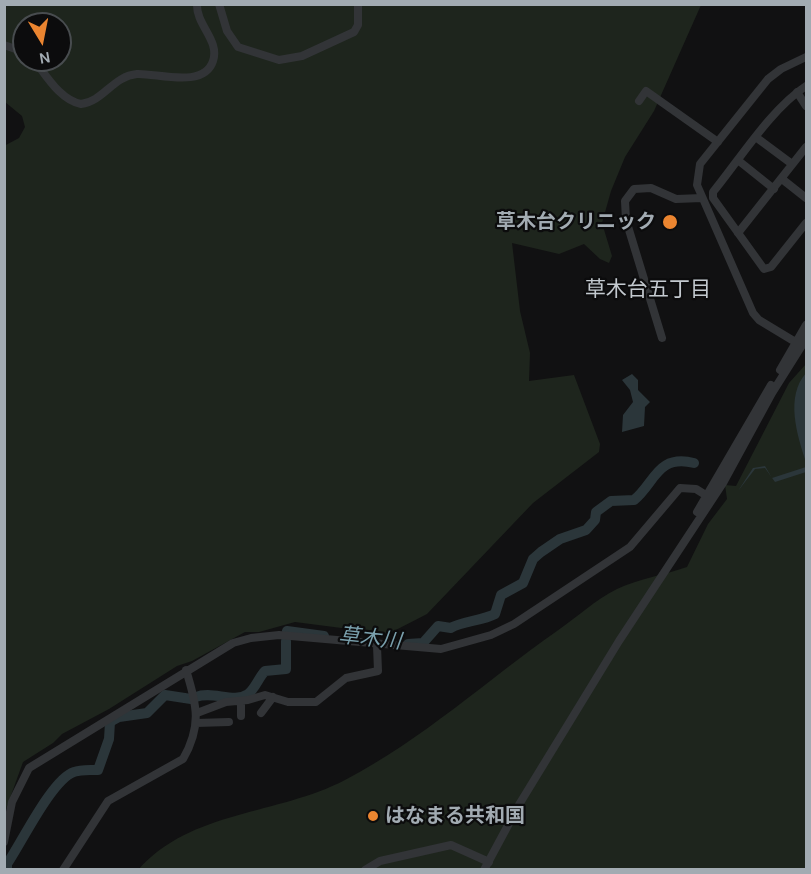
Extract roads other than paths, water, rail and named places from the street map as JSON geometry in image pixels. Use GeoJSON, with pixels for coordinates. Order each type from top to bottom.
{"type":"FeatureCollection","features":[{"type":"Feature","properties":{"kind":"street"},"geometry":{"type":"LineString","coordinates":[[43,72],[54,86],[71,100],[81,104],[96,99],[117,81],[132,75],[185,78],[198,75],[210,67],[214,55],[212,41],[198,16],[197,4]]}},
{"type":"Feature","properties":{"kind":"street"},"geometry":{"type":"LineString","coordinates":[[219,4],[227,31],[238,46],[282,61],[303,56],[354,32],[358,24],[358,4]]}},
{"type":"Feature","properties":{"kind":"street"},"geometry":{"type":"LineString","coordinates":[[802,343],[759,320],[753,313],[702,198],[697,185],[697,170],[768,80],[781,69],[807,57]]}},
{"type":"Feature","properties":{"kind":"street"},"geometry":{"type":"LineString","coordinates":[[807,86],[797,92],[774,115],[713,192],[713,198],[764,269],[771,267],[807,223]]}},
{"type":"Feature","properties":{"kind":"street"},"geometry":{"type":"LineString","coordinates":[[639,101],[646,91],[718,142]]}},
{"type":"Feature","properties":{"kind":"street"},"geometry":{"type":"LineString","coordinates":[[797,92],[807,106]]}},
{"type":"Feature","properties":{"kind":"street"},"geometry":{"type":"LineString","coordinates":[[757,138],[792,164]]}},
{"type":"Feature","properties":{"kind":"street"},"geometry":{"type":"LineString","coordinates":[[738,233],[807,147]]}},
{"type":"Feature","properties":{"kind":"street"},"geometry":{"type":"LineString","coordinates":[[739,161],[774,189]]}},
{"type":"Feature","properties":{"kind":"street"},"geometry":{"type":"LineString","coordinates":[[782,179],[807,198]]}},
{"type":"Feature","properties":{"kind":"street"},"geometry":{"type":"LineString","coordinates":[[662,338],[626,220],[625,201],[634,189],[644,186],[676,199],[702,198]]}},
{"type":"Feature","properties":{"kind":"street"},"geometry":{"type":"LineString","coordinates":[[364,870],[380,861],[451,845],[487,866],[520,803],[802,343],[807,325]]}},
{"type":"Feature","properties":{"kind":"street"},"geometry":{"type":"LineString","coordinates":[[4,842],[12,802],[29,768],[233,643],[262,636],[308,637],[377,646],[441,649],[491,635],[523,618],[630,547],[680,488],[689,487],[709,497]]}},
{"type":"Feature","properties":{"kind":"street"},"geometry":{"type":"LineString","coordinates":[[197,712],[226,702],[271,694],[288,702],[316,702],[341,680],[378,671],[377,646]]}},
{"type":"Feature","properties":{"kind":"street"},"geometry":{"type":"LineString","coordinates":[[63,870],[108,801],[183,759],[196,723],[197,712],[186,670]]}},
{"type":"Feature","properties":{"kind":"street"},"geometry":{"type":"LineString","coordinates":[[261,713],[271,694]]}},
{"type":"Feature","properties":{"kind":"street"},"geometry":{"type":"LineString","coordinates":[[241,701],[241,716]]}},
{"type":"Feature","properties":{"kind":"street"},"geometry":{"type":"LineString","coordinates":[[196,723],[229,722]]}},
{"type":"Feature","properties":{"kind":"waterway","name":"草木川"},"geometry":{"type":"LineString","coordinates":[[408,644],[423,643],[438,626],[451,628],[495,614],[501,595],[523,583],[533,559],[541,552],[560,539],[586,530],[595,520],[596,512],[611,501],[634,500],[664,466],[682,461],[694,463]]}},
{"type":"Feature","properties":{"kind":"waterway","name":"草木川"},"geometry":{"type":"LineString","coordinates":[[287,631],[324,636]]}},
{"type":"Feature","properties":{"kind":"waterway","name":"草木川"},"geometry":{"type":"LineString","coordinates":[[196,697],[209,695],[236,698],[248,694],[265,671],[286,669],[286,641]]}},
{"type":"Feature","properties":{"kind":"waterway","name":"草木川"},"geometry":{"type":"LineString","coordinates":[[7,870],[7,864],[38,813],[65,777],[83,770],[98,770],[109,739],[110,722],[119,717],[147,713],[165,695],[191,699]]}},
{"type":"Feature","properties":{"kind":"place","name":"草木台クリニック"},"geometry":{"type":"Point","coordinates":[670,222]}},
{"type":"Feature","properties":{"kind":"place","name":"はなまる共和国"},"geometry":{"type":"Point","coordinates":[373,816]}},
{"type":"Feature","properties":{"kind":"district","name":"草木台五丁目"},"geometry":{"type":"Point","coordinates":[648,290]}}]}
